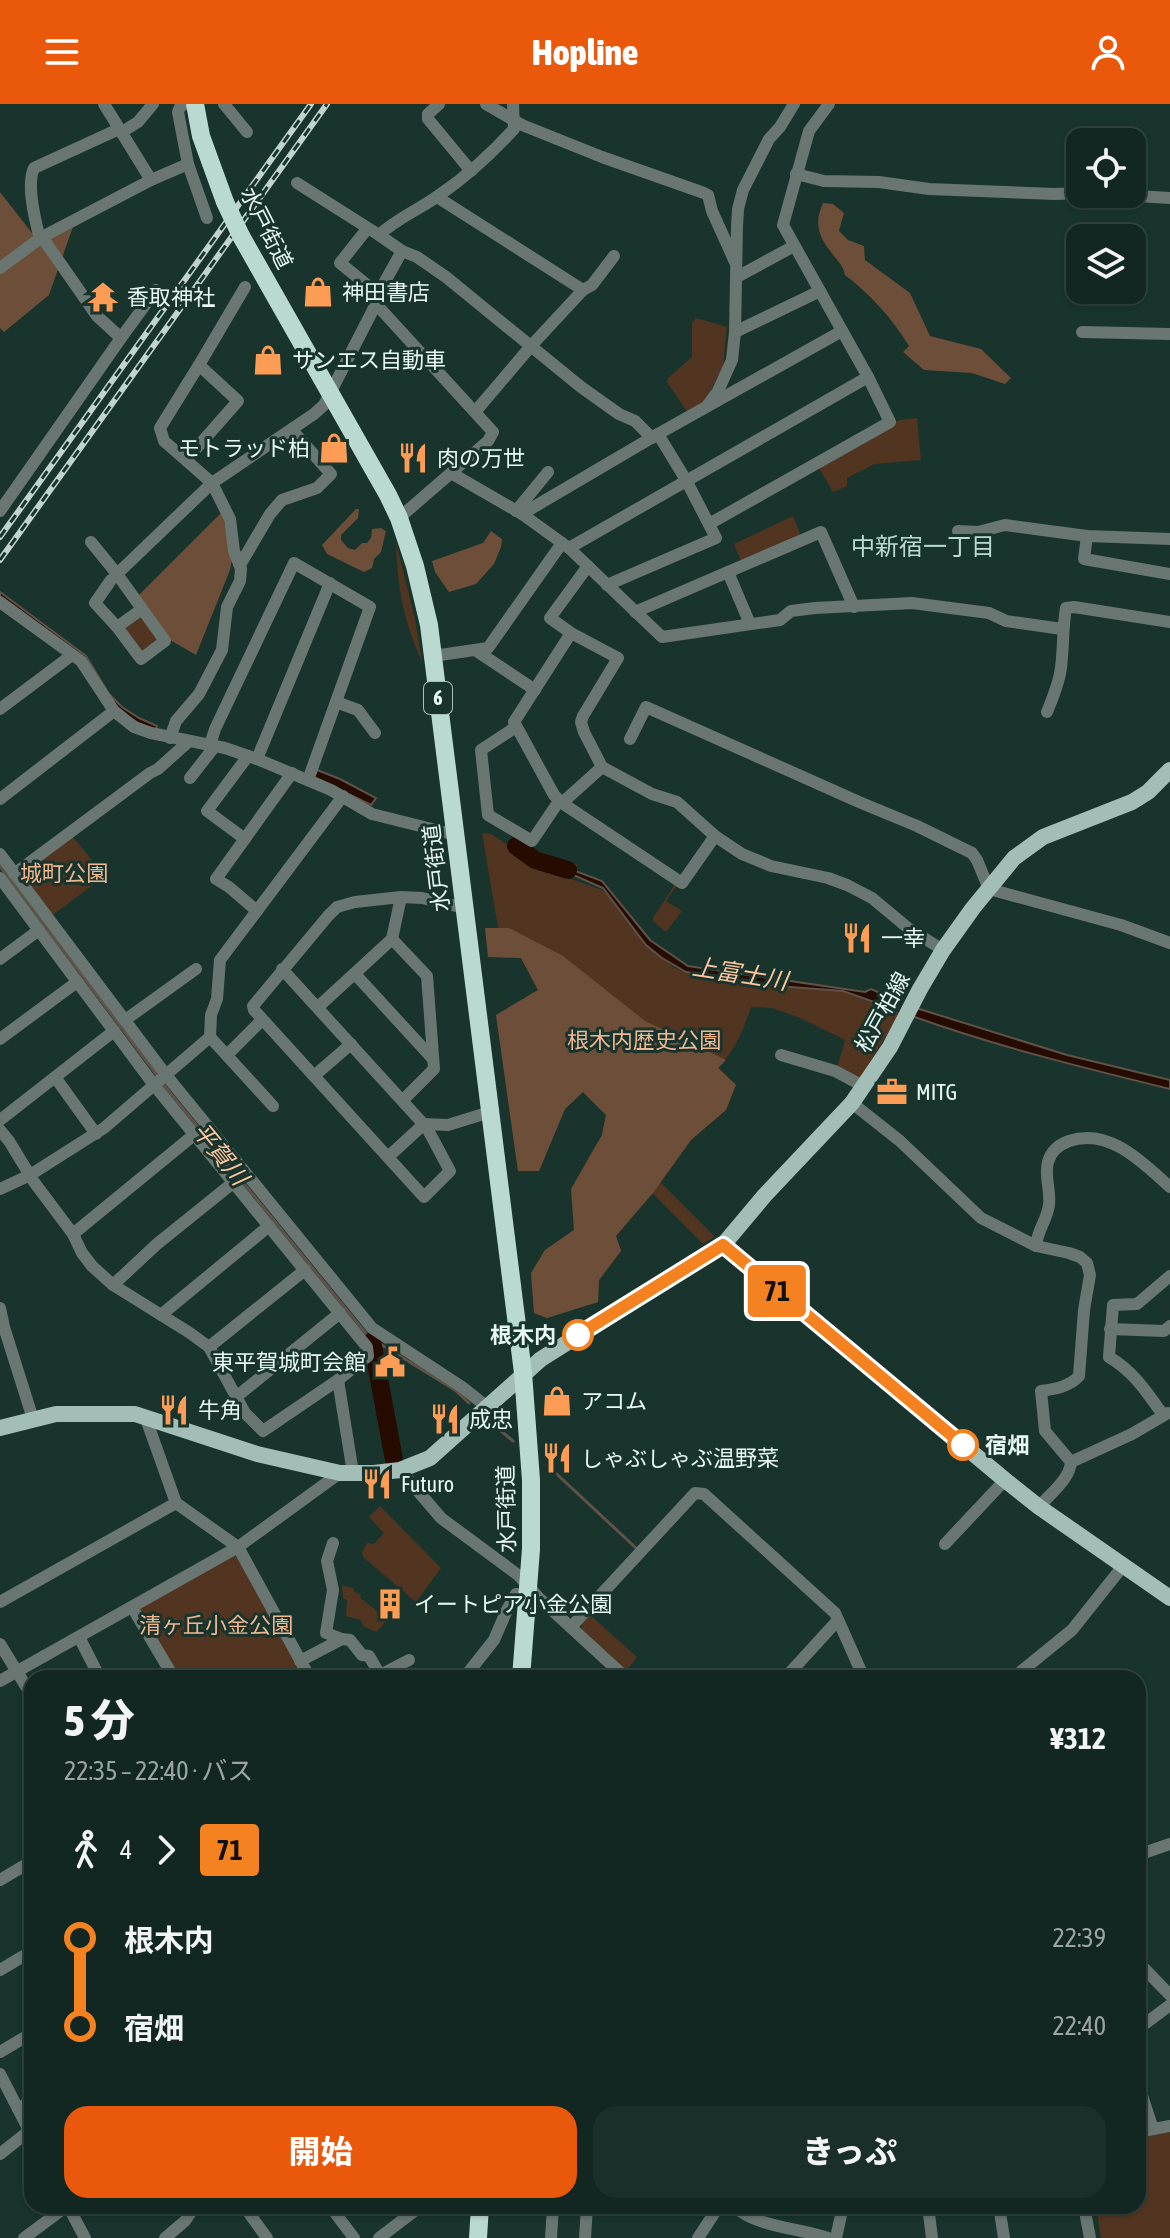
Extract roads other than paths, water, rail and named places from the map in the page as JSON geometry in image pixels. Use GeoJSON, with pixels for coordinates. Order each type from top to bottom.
{"type":"FeatureCollection","features":[{"type":"Feature","properties":{"kind":"highway","name":"水戸街道"},"geometry":{"type":"LineString","coordinates":[[195,104],[205,149],[225,202],[241,236],[372,463],[399,518],[423,597],[523,1373],[531,1480],[531,1549],[522,1670]]}},
{"type":"Feature","properties":{"kind":"highway"},"geometry":{"type":"LineString","coordinates":[[478,2238],[480,2214]]}},
{"type":"Feature","properties":{"kind":"main road","name":"松戸柏線"},"geometry":{"type":"LineString","coordinates":[[400,1470],[430,1458],[550,1352],[723,1245],[765,1195],[852,1103],[890,1047],[943,950],[1014,858],[1028,846],[1060,829],[1132,802],[1148,792],[1170,770]]}},
{"type":"Feature","properties":{"kind":"main road"},"geometry":{"type":"LineString","coordinates":[[723,1245],[1039,1507],[1170,1598]]}},
{"type":"Feature","properties":{"kind":"main road"},"geometry":{"type":"LineString","coordinates":[[0,1428],[33,1419],[77,1413],[145,1416],[257,1454],[346,1473],[400,1470]]}},
{"type":"Feature","properties":{"kind":"street"},"geometry":{"type":"LineString","coordinates":[[104,104],[151,180]]}},
{"type":"Feature","properties":{"kind":"street"},"geometry":{"type":"LineString","coordinates":[[121,338],[97,316],[41,238],[32,201],[31,174],[34,168],[138,122],[153,104]]}},
{"type":"Feature","properties":{"kind":"street"},"geometry":{"type":"LineString","coordinates":[[184,104],[178,112],[188,164],[207,218]]}},
{"type":"Feature","properties":{"kind":"street"},"geometry":{"type":"LineString","coordinates":[[224,104],[247,132]]}},
{"type":"Feature","properties":{"kind":"street"},"geometry":{"type":"LineString","coordinates":[[439,104],[428,114],[428,119],[471,171]]}},
{"type":"Feature","properties":{"kind":"street"},"geometry":{"type":"LineString","coordinates":[[486,104],[522,125],[708,195],[737,271]]}},
{"type":"Feature","properties":{"kind":"street"},"geometry":{"type":"LineString","coordinates":[[379,235],[471,171],[514,129],[513,104]]}},
{"type":"Feature","properties":{"kind":"street"},"geometry":{"type":"LineString","coordinates":[[706,409],[732,360],[738,209],[743,190],[769,139],[794,104]]}},
{"type":"Feature","properties":{"kind":"street"},"geometry":{"type":"LineString","coordinates":[[709,524],[890,422],[783,225],[809,131],[829,104]]}},
{"type":"Feature","properties":{"kind":"street"},"geometry":{"type":"LineString","coordinates":[[0,268],[41,238],[188,164]]}},
{"type":"Feature","properties":{"kind":"street"},"geometry":{"type":"LineString","coordinates":[[796,174],[824,181],[1066,194]]}},
{"type":"Feature","properties":{"kind":"street"},"geometry":{"type":"LineString","coordinates":[[297,183],[446,277],[581,387],[655,436],[686,480],[716,538],[607,585]]}},
{"type":"Feature","properties":{"kind":"street"},"geometry":{"type":"LineString","coordinates":[[437,197],[583,290]]}},
{"type":"Feature","properties":{"kind":"street"},"geometry":{"type":"LineString","coordinates":[[1146,197],[1170,198]]}},
{"type":"Feature","properties":{"kind":"street"},"geometry":{"type":"LineString","coordinates":[[367,229],[340,263],[377,299],[493,432],[488,441],[399,518]]}},
{"type":"Feature","properties":{"kind":"street"},"geometry":{"type":"LineString","coordinates":[[737,271],[794,246]]}},
{"type":"Feature","properties":{"kind":"street"},"geometry":{"type":"LineString","coordinates":[[91,542],[114,577],[165,641],[141,659],[95,603],[114,577],[212,483],[322,408],[402,251]]}},
{"type":"Feature","properties":{"kind":"street"},"geometry":{"type":"LineString","coordinates":[[475,412],[531,346],[583,290],[592,285],[614,256]]}},
{"type":"Feature","properties":{"kind":"street"},"geometry":{"type":"LineString","coordinates":[[171,732],[176,721],[199,694],[222,650],[227,607],[240,581],[240,565],[234,551],[230,519],[212,483],[164,441],[160,428],[245,287]]}},
{"type":"Feature","properties":{"kind":"street"},"geometry":{"type":"LineString","coordinates":[[0,511],[156,290]]}},
{"type":"Feature","properties":{"kind":"street"},"geometry":{"type":"LineString","coordinates":[[735,332],[820,291]]}},
{"type":"Feature","properties":{"kind":"street"},"geometry":{"type":"LineString","coordinates":[[519,513],[842,331]]}},
{"type":"Feature","properties":{"kind":"street"},"geometry":{"type":"LineString","coordinates":[[1082,332],[1170,334]]}},
{"type":"Feature","properties":{"kind":"street"},"geometry":{"type":"LineString","coordinates":[[186,460],[238,401],[199,365]]}},
{"type":"Feature","properties":{"kind":"street"},"geometry":{"type":"LineString","coordinates":[[433,656],[488,648],[566,545],[868,377]]}},
{"type":"Feature","properties":{"kind":"street"},"geometry":{"type":"LineString","coordinates":[[240,565],[270,514],[282,500],[317,488],[331,474],[292,430]]}},
{"type":"Feature","properties":{"kind":"street"},"geometry":{"type":"LineString","coordinates":[[519,513],[548,472]]}},
{"type":"Feature","properties":{"kind":"street"},"geometry":{"type":"LineString","coordinates":[[451,473],[566,545],[662,637],[780,620],[791,611],[803,609],[912,603],[989,613],[1006,621],[1062,629]]}},
{"type":"Feature","properties":{"kind":"street"},"geometry":{"type":"LineString","coordinates":[[958,531],[978,532],[1005,525],[1087,536],[1170,539]]}},
{"type":"Feature","properties":{"kind":"street"},"geometry":{"type":"LineString","coordinates":[[635,612],[821,532],[854,607]]}},
{"type":"Feature","properties":{"kind":"street"},"geometry":{"type":"LineString","coordinates":[[1087,536],[1084,559],[1170,574]]}},
{"type":"Feature","properties":{"kind":"street"},"geometry":{"type":"LineString","coordinates":[[190,778],[213,746],[215,729],[294,563],[370,607],[308,780]]}},
{"type":"Feature","properties":{"kind":"street"},"geometry":{"type":"LineString","coordinates":[[588,566],[550,618],[618,658],[581,722],[602,767],[652,794],[677,802],[715,836],[742,854],[771,866],[828,878],[872,898],[908,928],[943,950]]}},
{"type":"Feature","properties":{"kind":"street"},"geometry":{"type":"LineString","coordinates":[[728,572],[750,624]]}},
{"type":"Feature","properties":{"kind":"street"},"geometry":{"type":"LineString","coordinates":[[245,839],[207,811],[264,744],[330,583]]}},
{"type":"Feature","properties":{"kind":"street"},"geometry":{"type":"LineString","coordinates":[[9,608],[34,621],[81,661],[114,711],[134,727],[171,732],[188,742],[253,758],[343,796],[372,814],[456,835]]}},
{"type":"Feature","properties":{"kind":"street"},"geometry":{"type":"LineString","coordinates":[[1047,712],[1061,670],[1066,608],[1170,622]]}},
{"type":"Feature","properties":{"kind":"street"},"geometry":{"type":"LineString","coordinates":[[117,627],[142,609]]}},
{"type":"Feature","properties":{"kind":"street"},"geometry":{"type":"LineString","coordinates":[[571,633],[514,722],[560,802],[682,883],[715,836]]}},
{"type":"Feature","properties":{"kind":"street"},"geometry":{"type":"LineString","coordinates":[[475,650],[535,690]]}},
{"type":"Feature","properties":{"kind":"street"},"geometry":{"type":"LineString","coordinates":[[0,709],[72,655]]}},
{"type":"Feature","properties":{"kind":"street"},"geometry":{"type":"LineString","coordinates":[[336,702],[358,710],[375,733]]}},
{"type":"Feature","properties":{"kind":"street"},"geometry":{"type":"LineString","coordinates":[[630,739],[646,707],[972,853],[989,889],[1121,925],[1170,943]]}},
{"type":"Feature","properties":{"kind":"street"},"geometry":{"type":"LineString","coordinates":[[0,799],[114,711]]}},
{"type":"Feature","properties":{"kind":"street"},"geometry":{"type":"LineString","coordinates":[[516,727],[481,750],[488,815],[532,841],[560,802],[602,767]]}},
{"type":"Feature","properties":{"kind":"street"},"geometry":{"type":"LineString","coordinates":[[4,880],[158,769],[188,742]]}},
{"type":"Feature","properties":{"kind":"street"},"geometry":{"type":"LineString","coordinates":[[257,911],[216,879],[292,773]]}},
{"type":"Feature","properties":{"kind":"street"},"geometry":{"type":"LineString","coordinates":[[273,1106],[210,1037],[220,960],[343,796]]}},
{"type":"Feature","properties":{"kind":"street"},"geometry":{"type":"LineString","coordinates":[[0,854],[4,880],[77,982],[154,1085],[367,1347],[368,1356],[263,1431],[257,1454]]}},
{"type":"Feature","properties":{"kind":"street"},"geometry":{"type":"LineString","coordinates":[[4,880],[125,1020],[166,1075],[372,1328],[486,1406]]}},
{"type":"Feature","properties":{"kind":"street"},"geometry":{"type":"LineString","coordinates":[[282,969],[424,1124],[450,1171],[424,1197],[262,1020],[253,1006],[282,969],[337,907],[384,897],[401,897],[422,898],[465,908]]}},
{"type":"Feature","properties":{"kind":"street"},"geometry":{"type":"LineString","coordinates":[[318,1007],[392,939],[401,897]]}},
{"type":"Feature","properties":{"kind":"street"},"geometry":{"type":"LineString","coordinates":[[0,959],[39,930]]}},
{"type":"Feature","properties":{"kind":"street"},"geometry":{"type":"LineString","coordinates":[[392,939],[427,976],[434,1069],[403,1100]]}},
{"type":"Feature","properties":{"kind":"street"},"geometry":{"type":"LineString","coordinates":[[125,1020],[196,969]]}},
{"type":"Feature","properties":{"kind":"street"},"geometry":{"type":"LineString","coordinates":[[355,974],[433,1059]]}},
{"type":"Feature","properties":{"kind":"street"},"geometry":{"type":"LineString","coordinates":[[0,1039],[77,982]]}},
{"type":"Feature","properties":{"kind":"street"},"geometry":{"type":"LineString","coordinates":[[227,1055],[262,1020]]}},
{"type":"Feature","properties":{"kind":"street"},"geometry":{"type":"LineString","coordinates":[[0,1120],[114,1031]]}},
{"type":"Feature","properties":{"kind":"street"},"geometry":{"type":"LineString","coordinates":[[0,1189],[30,1175],[96,1134],[210,1037]]}},
{"type":"Feature","properties":{"kind":"street"},"geometry":{"type":"LineString","coordinates":[[314,1076],[351,1044]]}},
{"type":"Feature","properties":{"kind":"street"},"geometry":{"type":"LineString","coordinates":[[781,1055],[835,1071],[863,1086]]}},
{"type":"Feature","properties":{"kind":"street"},"geometry":{"type":"LineString","coordinates":[[55,1077],[96,1134]]}},
{"type":"Feature","properties":{"kind":"street"},"geometry":{"type":"LineString","coordinates":[[852,1103],[900,1141],[981,1218],[1036,1246],[1080,1257],[1087,1263],[1090,1275],[1079,1376],[1072,1383],[1041,1391],[1045,1431],[1071,1462],[1071,1468],[1039,1507]]}},
{"type":"Feature","properties":{"kind":"street"},"geometry":{"type":"LineString","coordinates":[[388,1157],[424,1124],[448,1125],[490,1112]]}},
{"type":"Feature","properties":{"kind":"street"},"geometry":{"type":"LineString","coordinates":[[0,1130],[92,1266],[113,1285],[209,1347],[245,1413],[263,1431]]}},
{"type":"Feature","properties":{"kind":"street"},"geometry":{"type":"LineString","coordinates":[[73,1234],[195,1134]]}},
{"type":"Feature","properties":{"kind":"street"},"geometry":{"type":"LineString","coordinates":[[1036,1246],[1036,1237],[1050,1202],[1048,1162],[1053,1151],[1066,1142],[1092,1138],[1125,1150],[1170,1187]]}},
{"type":"Feature","properties":{"kind":"street"},"geometry":{"type":"LineString","coordinates":[[113,1285],[157,1244],[234,1182]]}},
{"type":"Feature","properties":{"kind":"street"},"geometry":{"type":"LineString","coordinates":[[161,1315],[269,1226]]}},
{"type":"Feature","properties":{"kind":"street"},"geometry":{"type":"LineString","coordinates":[[209,1347],[305,1270]]}},
{"type":"Feature","properties":{"kind":"street"},"geometry":{"type":"LineString","coordinates":[[1071,1462],[1132,1434],[1166,1414],[1133,1374],[1109,1357],[1113,1305],[1137,1304],[1170,1276]]}},
{"type":"Feature","properties":{"kind":"street"},"geometry":{"type":"LineString","coordinates":[[0,1308],[2,1328],[33,1419]]}},
{"type":"Feature","properties":{"kind":"street"},"geometry":{"type":"LineString","coordinates":[[236,1397],[340,1313]]}},
{"type":"Feature","properties":{"kind":"street"},"geometry":{"type":"LineString","coordinates":[[1110,1329],[1164,1331],[1170,1326]]}},
{"type":"Feature","properties":{"kind":"street"},"geometry":{"type":"LineString","coordinates":[[0,1681],[238,1547],[346,1473],[338,1380]]}},
{"type":"Feature","properties":{"kind":"street"},"geometry":{"type":"LineString","coordinates":[[145,1416],[176,1503],[238,1547],[305,1670]]}},
{"type":"Feature","properties":{"kind":"street"},"geometry":{"type":"LineString","coordinates":[[400,1470],[441,1518],[518,1575],[528,1592],[617,1670]]}},
{"type":"Feature","properties":{"kind":"street"},"geometry":{"type":"LineString","coordinates":[[945,1544],[1005,1480]]}},
{"type":"Feature","properties":{"kind":"street"},"geometry":{"type":"LineString","coordinates":[[571,1627],[695,1493],[704,1494],[835,1613],[860,1670]]}},
{"type":"Feature","properties":{"kind":"street"},"geometry":{"type":"LineString","coordinates":[[0,1602],[176,1503]]}},
{"type":"Feature","properties":{"kind":"street"},"geometry":{"type":"LineString","coordinates":[[333,1543],[327,1561],[333,1590],[326,1633],[350,1640],[362,1655],[369,1656],[377,1670]]}},
{"type":"Feature","properties":{"kind":"street"},"geometry":{"type":"LineString","coordinates":[[1023,1670],[1072,1630],[1123,1566]]}},
{"type":"Feature","properties":{"kind":"street"},"geometry":{"type":"LineString","coordinates":[[470,1670],[494,1640],[516,1594],[528,1592]]}},
{"type":"Feature","properties":{"kind":"street"},"geometry":{"type":"LineString","coordinates":[[132,1607],[169,1670]]}},
{"type":"Feature","properties":{"kind":"street"},"geometry":{"type":"LineString","coordinates":[[792,1670],[838,1620]]}},
{"type":"Feature","properties":{"kind":"street"},"geometry":{"type":"LineString","coordinates":[[79,1637],[96,1670]]}},
{"type":"Feature","properties":{"kind":"street"},"geometry":{"type":"LineString","coordinates":[[300,1661],[342,1639]]}},
{"type":"Feature","properties":{"kind":"street"},"geometry":{"type":"LineString","coordinates":[[0,1644],[24,1682]]}},
{"type":"Feature","properties":{"kind":"street"},"geometry":{"type":"LineString","coordinates":[[390,1670],[409,1660]]}},
{"type":"Feature","properties":{"kind":"street"},"geometry":{"type":"LineString","coordinates":[[1146,1852],[1170,1844]]}},
{"type":"Feature","properties":{"kind":"street"},"geometry":{"type":"LineString","coordinates":[[0,1880],[24,1866]]}},
{"type":"Feature","properties":{"kind":"street"},"geometry":{"type":"LineString","coordinates":[[0,1970],[24,1956]]}},
{"type":"Feature","properties":{"kind":"street"},"geometry":{"type":"LineString","coordinates":[[1146,1970],[1170,1995]]}},
{"type":"Feature","properties":{"kind":"street"},"geometry":{"type":"LineString","coordinates":[[1146,2023],[1170,2005]]}},
{"type":"Feature","properties":{"kind":"street"},"geometry":{"type":"LineString","coordinates":[[0,2052],[24,2038]]}},
{"type":"Feature","properties":{"kind":"street"},"geometry":{"type":"LineString","coordinates":[[0,2074],[24,2121]]}},
{"type":"Feature","properties":{"kind":"street"},"geometry":{"type":"LineString","coordinates":[[18,2109],[24,2105]]}},
{"type":"Feature","properties":{"kind":"street"},"geometry":{"type":"LineString","coordinates":[[1146,2108],[1153,2129]]}},
{"type":"Feature","properties":{"kind":"street"},"geometry":{"type":"LineString","coordinates":[[1146,2130],[1170,2126]]}},
{"type":"Feature","properties":{"kind":"street"},"geometry":{"type":"LineString","coordinates":[[0,2154],[24,2139]]}},
{"type":"Feature","properties":{"kind":"street"},"geometry":{"type":"LineString","coordinates":[[24,2238],[57,2214]]}},
{"type":"Feature","properties":{"kind":"street"},"geometry":{"type":"LineString","coordinates":[[72,2214],[85,2238]]}},
{"type":"Feature","properties":{"kind":"street"},"geometry":{"type":"LineString","coordinates":[[165,2238],[190,2214]]}},
{"type":"Feature","properties":{"kind":"street"},"geometry":{"type":"LineString","coordinates":[[249,2214],[262,2236]]}},
{"type":"Feature","properties":{"kind":"street"},"geometry":{"type":"LineString","coordinates":[[336,2214],[354,2238]]}},
{"type":"Feature","properties":{"kind":"street"},"geometry":{"type":"LineString","coordinates":[[379,2238],[410,2214]]}},
{"type":"Feature","properties":{"kind":"street"},"geometry":{"type":"LineString","coordinates":[[551,2238],[552,2214]]}},
{"type":"Feature","properties":{"kind":"street"},"geometry":{"type":"LineString","coordinates":[[585,2238],[586,2214]]}},
{"type":"Feature","properties":{"kind":"street"},"geometry":{"type":"LineString","coordinates":[[698,2238],[714,2214]]}},
{"type":"Feature","properties":{"kind":"street"},"geometry":{"type":"LineString","coordinates":[[746,2214],[828,2238]]}},
{"type":"Feature","properties":{"kind":"street"},"geometry":{"type":"LineString","coordinates":[[836,2238],[841,2214]]}},
{"type":"Feature","properties":{"kind":"street"},"geometry":{"type":"LineString","coordinates":[[929,2214],[932,2238]]}},
{"type":"Feature","properties":{"kind":"street"},"geometry":{"type":"LineString","coordinates":[[1000,2214],[1004,2238]]}},
{"type":"Feature","properties":{"kind":"street"},"geometry":{"type":"LineString","coordinates":[[1086,2214],[1090,2238]]}},
{"type":"Feature","properties":{"kind":"water"},"geometry":{"type":"Polygon","coordinates":[[[0,592],[86,656],[109,694],[122,707],[157,726],[155,731],[119,711],[93,673],[0,597],[0,592]]]}},
{"type":"Feature","properties":{"kind":"water"},"geometry":{"type":"Polygon","coordinates":[[[317,770],[376,798],[371,805],[314,777],[317,770]]]}},
{"type":"Feature","properties":{"kind":"water"},"geometry":{"type":"Polygon","coordinates":[[[546,860],[602,881],[650,940],[688,966],[865,992],[871,989],[899,1001],[894,1009],[843,991],[777,986],[686,972],[646,945],[603,888],[544,865],[546,860]]]}},
{"type":"Feature","properties":{"kind":"water"},"geometry":{"type":"Polygon","coordinates":[[[916,1008],[1067,1055],[1170,1080],[1170,1089],[975,1037],[912,1016],[916,1008]]]}},
{"type":"Feature","properties":{"kind":"waterway","name":"上富士川"},"geometry":{"type":"LineString","coordinates":[[516,846],[535,860],[568,870]]}},
{"type":"Feature","properties":{"kind":"waterway","name":"平賀川"},"geometry":{"type":"LineString","coordinates":[[0,866],[159,1078]]}},
{"type":"Feature","properties":{"kind":"waterway","name":"平賀川"},"geometry":{"type":"LineString","coordinates":[[163,1084],[372,1341],[455,1390],[469,1403]]}},
{"type":"Feature","properties":{"kind":"waterway","name":"平賀川"},"geometry":{"type":"LineString","coordinates":[[372,1341],[394,1460]]}},
{"type":"Feature","properties":{"kind":"waterway"},"geometry":{"type":"LineString","coordinates":[[487,1419],[513,1441]]}},
{"type":"Feature","properties":{"kind":"waterway"},"geometry":{"type":"LineString","coordinates":[[547,1465],[636,1548]]}},
{"type":"Feature","properties":{"kind":"railway"},"geometry":{"type":"LineString","coordinates":[[0,537],[311,104]]}},
{"type":"Feature","properties":{"kind":"railway"},"geometry":{"type":"LineString","coordinates":[[0,560],[327,104]]}},
{"type":"Feature","properties":{"kind":"place","name":"神田書店"},"geometry":{"type":"Point","coordinates":[318,292]}},
{"type":"Feature","properties":{"kind":"place","name":"香取神社"},"geometry":{"type":"Point","coordinates":[103,297]}},
{"type":"Feature","properties":{"kind":"place","name":"サンエス自動車"},"geometry":{"type":"Point","coordinates":[268,360]}},
{"type":"Feature","properties":{"kind":"place","name":"モトラッド柏"},"geometry":{"type":"Point","coordinates":[334,448]}},
{"type":"Feature","properties":{"kind":"place","name":"肉の万世"},"geometry":{"type":"Point","coordinates":[413,458]}},
{"type":"Feature","properties":{"kind":"place","name":"一幸"},"geometry":{"type":"Point","coordinates":[857,938]}},
{"type":"Feature","properties":{"kind":"place","name":"MITG"},"geometry":{"type":"Point","coordinates":[892,1092]}},
{"type":"Feature","properties":{"kind":"place","name":"根木内"},"geometry":{"type":"Point","coordinates":[578,1335]}},
{"type":"Feature","properties":{"kind":"place","name":"東平賀城町会館"},"geometry":{"type":"Point","coordinates":[390,1362]}},
{"type":"Feature","properties":{"kind":"place","name":"アコム"},"geometry":{"type":"Point","coordinates":[557,1401]}},
{"type":"Feature","properties":{"kind":"place","name":"牛角"},"geometry":{"type":"Point","coordinates":[174,1410]}},
{"type":"Feature","properties":{"kind":"place","name":"成忠"},"geometry":{"type":"Point","coordinates":[445,1419]}},
{"type":"Feature","properties":{"kind":"place","name":"宿畑"},"geometry":{"type":"Point","coordinates":[963,1445]}},
{"type":"Feature","properties":{"kind":"place","name":"しゃぶしゃぶ温野菜"},"geometry":{"type":"Point","coordinates":[557,1458]}},
{"type":"Feature","properties":{"kind":"place","name":"Futuro"},"geometry":{"type":"Point","coordinates":[377,1484]}},
{"type":"Feature","properties":{"kind":"place","name":"イートピア小金公園"},"geometry":{"type":"Point","coordinates":[390,1604]}},
{"type":"Feature","properties":{"kind":"district","name":"中新宿一丁目"},"geometry":{"type":"Point","coordinates":[923,547]}},
{"type":"Feature","properties":{"kind":"park label","name":"城町公園"},"geometry":{"type":"Point","coordinates":[64,873]}},
{"type":"Feature","properties":{"kind":"park label","name":"根木内歴史公園"},"geometry":{"type":"Point","coordinates":[644,1040]}},
{"type":"Feature","properties":{"kind":"park label","name":"清ヶ丘小金公園"},"geometry":{"type":"Point","coordinates":[216,1625]}}]}
